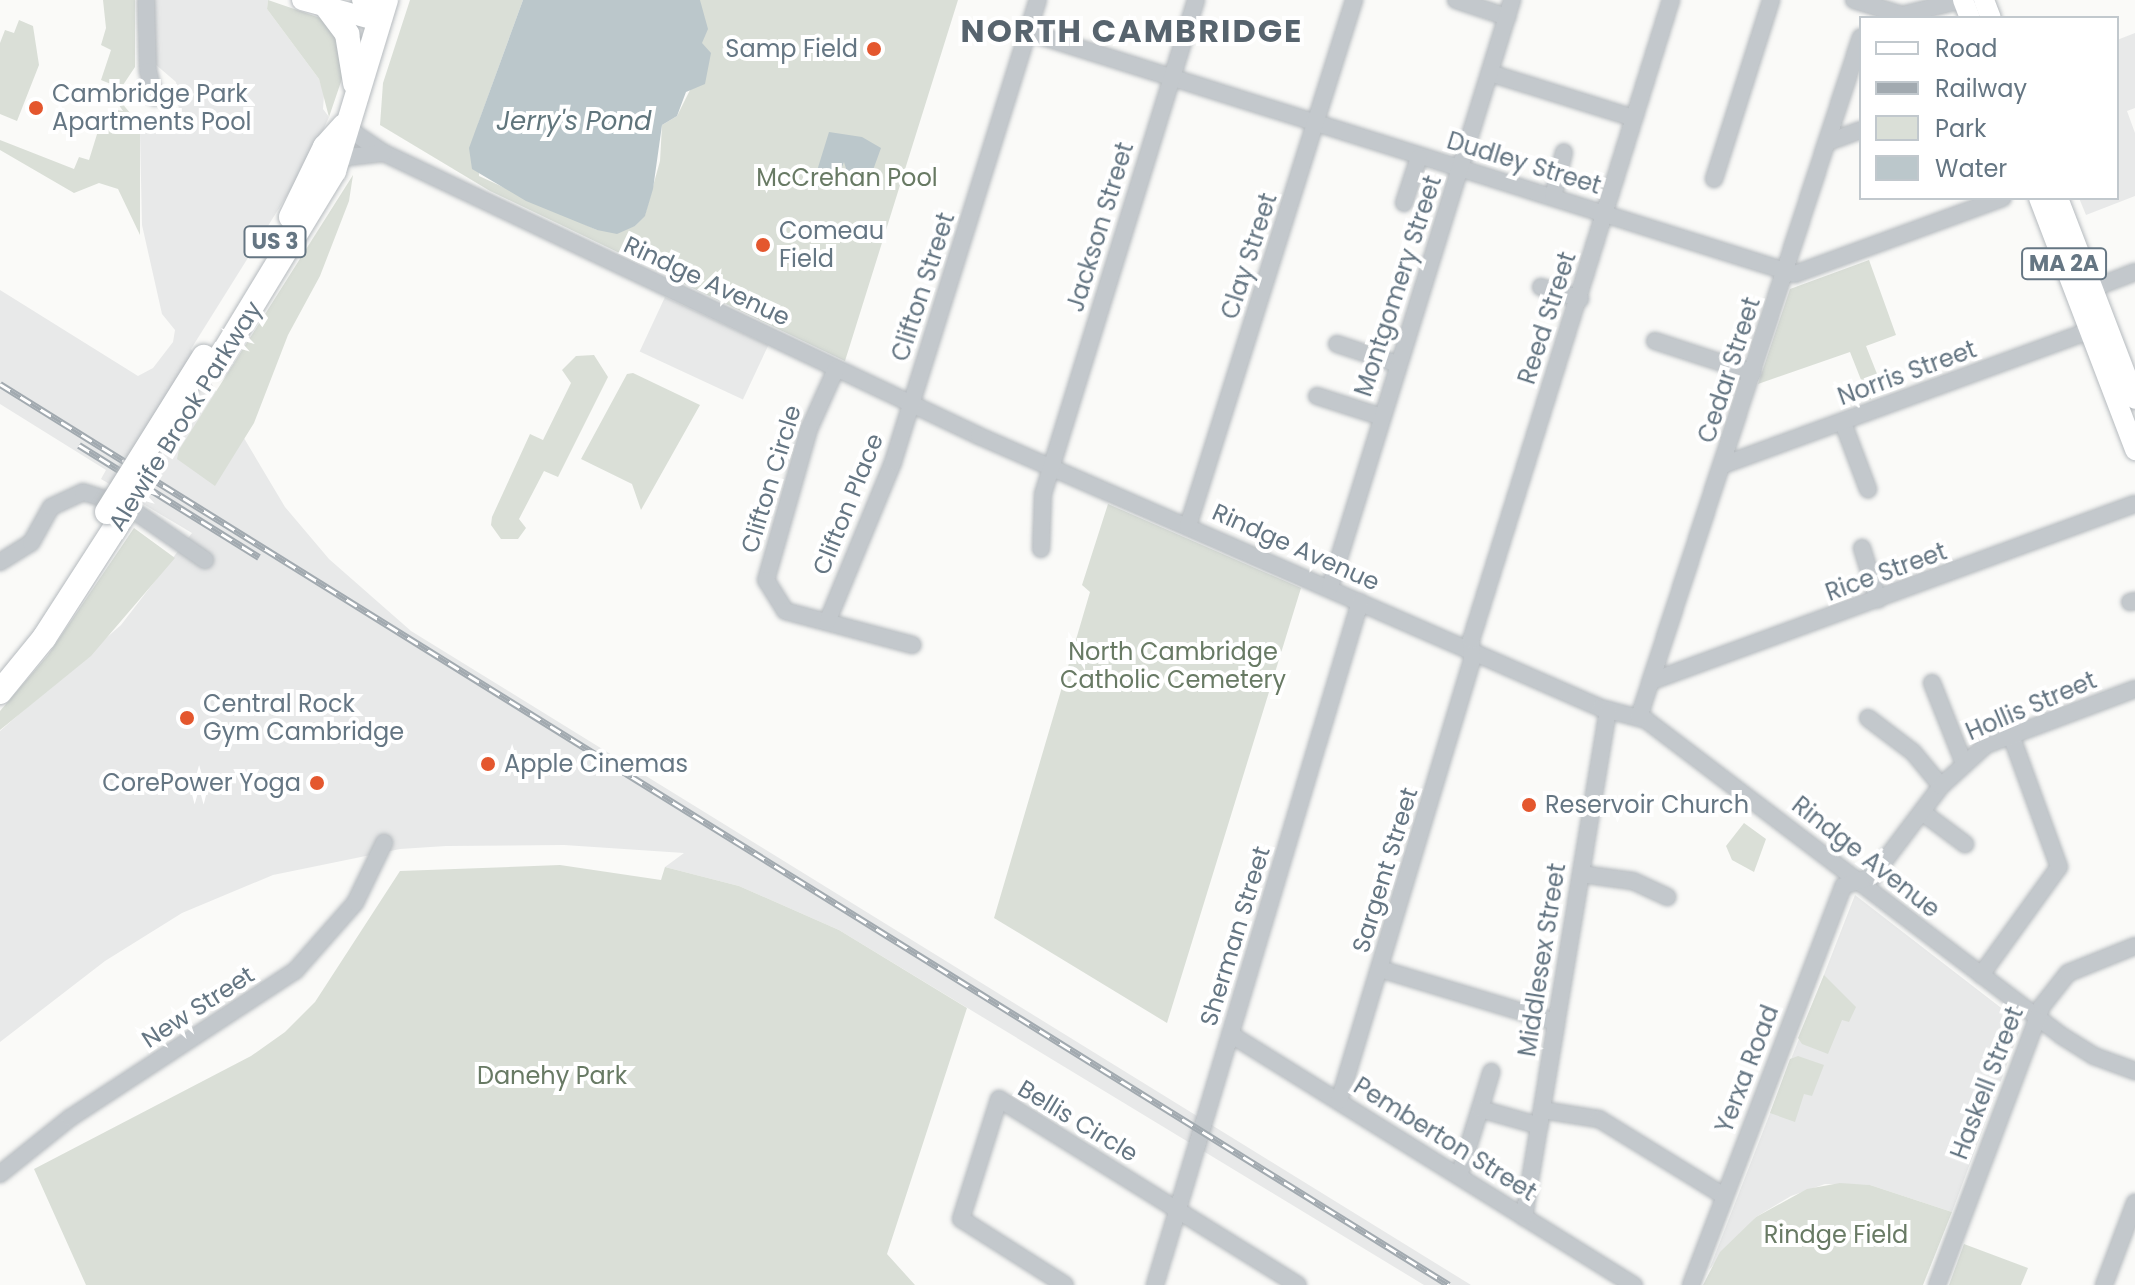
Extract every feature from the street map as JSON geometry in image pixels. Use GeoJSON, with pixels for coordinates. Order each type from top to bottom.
{"type":"FeatureCollection","features":[{"type":"Feature","properties":{"kind":"highway"},"geometry":{"type":"LineString","coordinates":[[327,7],[347,34],[356,90]]}},
{"type":"Feature","properties":{"kind":"highway","name":"Alewife Brook Parkway"},"geometry":{"type":"LineString","coordinates":[[0,692],[44,638],[113,516],[340,158],[344,126],[378,7]]}},
{"type":"Feature","properties":{"kind":"highway","name":"Alewife Brook Parkway"},"geometry":{"type":"LineString","coordinates":[[210,361],[325,147],[344,126]]}},
{"type":"Feature","properties":{"kind":"highway","name":"Alewife Brook Parkway"},"geometry":{"type":"LineString","coordinates":[[0,669],[113,516]]}},
{"type":"Feature","properties":{"kind":"main road"},"geometry":{"type":"LineString","coordinates":[[302,0],[327,7],[378,7]]}},
{"type":"Feature","properties":{"kind":"main road","name":"MA 2A"},"geometry":{"type":"LineString","coordinates":[[2040,200],[2098,328],[2135,399]]}},
{"type":"Feature","properties":{"kind":"main road","name":"MA 2A"},"geometry":{"type":"LineString","coordinates":[[2059,200],[2091,289],[2098,328],[2135,450]]}},
{"type":"Feature","properties":{"kind":"street"},"geometry":{"type":"LineString","coordinates":[[146,0],[148,71],[155,97]]}},
{"type":"Feature","properties":{"kind":"street","name":"Clifton Street"},"geometry":{"type":"LineString","coordinates":[[911,405],[1038,0]]}},
{"type":"Feature","properties":{"kind":"street","name":"Jackson Street"},"geometry":{"type":"LineString","coordinates":[[1041,549],[1039,513],[1051,468],[1196,0]]}},
{"type":"Feature","properties":{"kind":"street","name":"Clay Street"},"geometry":{"type":"LineString","coordinates":[[1188,526],[1354,0]]}},
{"type":"Feature","properties":{"kind":"street"},"geometry":{"type":"LineString","coordinates":[[1456,0],[1507,17]]}},
{"type":"Feature","properties":{"kind":"street","name":"Montgomery Street"},"geometry":{"type":"LineString","coordinates":[[1330,587],[1512,0]]}},
{"type":"Feature","properties":{"kind":"street","name":"Reed Street"},"geometry":{"type":"LineString","coordinates":[[1471,651],[1671,0]]}},
{"type":"Feature","properties":{"kind":"street"},"geometry":{"type":"LineString","coordinates":[[1714,179],[1771,0]]}},
{"type":"Feature","properties":{"kind":"street"},"geometry":{"type":"LineString","coordinates":[[1854,0],[1871,8],[1912,15],[1963,0]]}},
{"type":"Feature","properties":{"kind":"street","name":"Dudley Street"},"geometry":{"type":"LineString","coordinates":[[1028,32],[1795,274],[1998,200]]}},
{"type":"Feature","properties":{"kind":"street","name":"Cedar Street"},"geometry":{"type":"LineString","coordinates":[[1639,717],[1859,43]]}},
{"type":"Feature","properties":{"kind":"street"},"geometry":{"type":"LineString","coordinates":[[1490,73],[1634,118]]}},
{"type":"Feature","properties":{"kind":"street","name":"Rindge Avenue"},"geometry":{"type":"LineString","coordinates":[[344,126],[384,153],[911,405],[1608,710],[1639,717],[2079,1048],[2135,1071]]}},
{"type":"Feature","properties":{"kind":"street"},"geometry":{"type":"LineString","coordinates":[[1828,142],[1859,131]]}},
{"type":"Feature","properties":{"kind":"street"},"geometry":{"type":"LineString","coordinates":[[1553,197],[1564,152]]}},
{"type":"Feature","properties":{"kind":"street"},"geometry":{"type":"LineString","coordinates":[[340,158],[384,153]]}},
{"type":"Feature","properties":{"kind":"street"},"geometry":{"type":"LineString","coordinates":[[1404,203],[1419,157]]}},
{"type":"Feature","properties":{"kind":"street"},"geometry":{"type":"LineString","coordinates":[[2091,289],[2135,272]]}},
{"type":"Feature","properties":{"kind":"street"},"geometry":{"type":"LineString","coordinates":[[1541,287],[1580,299]]}},
{"type":"Feature","properties":{"kind":"street","name":"Norris Street"},"geometry":{"type":"LineString","coordinates":[[1723,465],[2098,328]]}},
{"type":"Feature","properties":{"kind":"street"},"geometry":{"type":"LineString","coordinates":[[1655,341],[1753,373]]}},
{"type":"Feature","properties":{"kind":"street"},"geometry":{"type":"LineString","coordinates":[[1337,344],[1398,364]]}},
{"type":"Feature","properties":{"kind":"street","name":"Clifton Circle"},"geometry":{"type":"LineString","coordinates":[[836,369],[811,421],[766,580],[785,611],[913,645]]}},
{"type":"Feature","properties":{"kind":"street"},"geometry":{"type":"LineString","coordinates":[[1317,396],[1382,417]]}},
{"type":"Feature","properties":{"kind":"street","name":"Clifton Place"},"geometry":{"type":"LineString","coordinates":[[828,620],[876,508],[911,405]]}},
{"type":"Feature","properties":{"kind":"street"},"geometry":{"type":"LineString","coordinates":[[1843,423],[1868,489]]}},
{"type":"Feature","properties":{"kind":"street"},"geometry":{"type":"LineString","coordinates":[[0,562],[31,543],[51,507],[83,492],[127,506],[205,560]]}},
{"type":"Feature","properties":{"kind":"street","name":"Rice Street"},"geometry":{"type":"LineString","coordinates":[[1652,681],[2135,504]]}},
{"type":"Feature","properties":{"kind":"street"},"geometry":{"type":"LineString","coordinates":[[1862,548],[1878,600]]}},
{"type":"Feature","properties":{"kind":"street","name":"Sherman Street"},"geometry":{"type":"LineString","coordinates":[[1155,1285],[1360,602]]}},
{"type":"Feature","properties":{"kind":"street","name":"Sargent Street"},"geometry":{"type":"LineString","coordinates":[[1339,1101],[1471,651]]}},
{"type":"Feature","properties":{"kind":"street"},"geometry":{"type":"LineString","coordinates":[[1932,683],[1963,761]]}},
{"type":"Feature","properties":{"kind":"street","name":"Hollis Street"},"geometry":{"type":"LineString","coordinates":[[1859,882],[1873,876],[1963,761],[2011,735],[2135,689]]}},
{"type":"Feature","properties":{"kind":"street","name":"Middlesex Street"},"geometry":{"type":"LineString","coordinates":[[1524,1217],[1608,710]]}},
{"type":"Feature","properties":{"kind":"street"},"geometry":{"type":"LineString","coordinates":[[1868,718],[1913,752],[1941,786]]}},
{"type":"Feature","properties":{"kind":"street"},"geometry":{"type":"LineString","coordinates":[[1981,975],[2059,867],[2011,735]]}},
{"type":"Feature","properties":{"kind":"street"},"geometry":{"type":"LineString","coordinates":[[1922,812],[1965,844]]}},
{"type":"Feature","properties":{"kind":"street","name":"New Street"},"geometry":{"type":"LineString","coordinates":[[0,1174],[70,1118],[295,971],[355,903],[384,843]]}},
{"type":"Feature","properties":{"kind":"street"},"geometry":{"type":"LineString","coordinates":[[1581,874],[1633,881],[1667,897]]}},
{"type":"Feature","properties":{"kind":"street","name":"Yerxa Road"},"geometry":{"type":"LineString","coordinates":[[1691,1285],[1843,886],[1859,882]]}},
{"type":"Feature","properties":{"kind":"street","name":"Haskell Street"},"geometry":{"type":"LineString","coordinates":[[1937,1285],[2038,1018],[2068,973],[2135,946]]}},
{"type":"Feature","properties":{"kind":"street"},"geometry":{"type":"LineString","coordinates":[[1380,969],[1556,1022]]}},
{"type":"Feature","properties":{"kind":"street","name":"Pemberton Street"},"geometry":{"type":"LineString","coordinates":[[1230,1034],[1634,1285]]}},
{"type":"Feature","properties":{"kind":"street"},"geometry":{"type":"LineString","coordinates":[[1459,1176],[1491,1072]]}},
{"type":"Feature","properties":{"kind":"street","name":"Bellis Circle"},"geometry":{"type":"LineString","coordinates":[[1065,1285],[961,1219],[999,1099],[1178,1212]]}},
{"type":"Feature","properties":{"kind":"street"},"geometry":{"type":"LineString","coordinates":[[1480,1109],[1541,1118],[1599,1119],[1724,1196]]}},
{"type":"Feature","properties":{"kind":"street"},"geometry":{"type":"LineString","coordinates":[[2104,1285],[2135,1203]]}},
{"type":"Feature","properties":{"kind":"street"},"geometry":{"type":"LineString","coordinates":[[1178,1212],[1292,1283]]}},
{"type":"Feature","properties":{"kind":"shaded area"},"geometry":{"type":"Polygon","coordinates":[[[152,0],[268,0],[267,9],[319,79],[324,94],[323,109],[329,117],[311,157],[191,349],[285,507],[329,559],[411,631],[1471,1285],[1424,1285],[839,930],[739,886],[665,867],[684,853],[564,845],[446,846],[400,849],[273,875],[182,913],[105,961],[0,1042],[0,731],[121,625],[192,533],[101,479],[106,470],[0,404],[0,290],[138,376],[153,368],[173,342],[175,330],[162,314],[142,225],[140,133],[142,127],[160,127],[179,111],[176,82],[155,64],[152,0]]]}},
{"type":"Feature","properties":{"kind":"shaded area"},"geometry":{"type":"Polygon","coordinates":[[[2135,33],[2135,108],[2127,111],[2135,133],[2135,196],[2086,215],[2080,200],[2119,200],[2119,39],[2135,33]]]}},
{"type":"Feature","properties":{"kind":"shaded area"},"geometry":{"type":"Polygon","coordinates":[[[665,297],[768,345],[743,400],[640,351],[665,297]]]}},
{"type":"Feature","properties":{"kind":"shaded area"},"geometry":{"type":"Polygon","coordinates":[[[1855,895],[2022,1024],[1952,1212],[1870,1185],[1825,1184],[1791,1196],[1756,1217],[1709,1270],[1855,895]]]}},
{"type":"Feature","properties":{"kind":"green space"},"geometry":{"type":"Polygon","coordinates":[[[103,0],[135,0],[135,67],[123,85],[121,102],[140,125],[140,235],[118,189],[99,183],[74,193],[0,150],[0,140],[74,169],[79,157],[89,160],[102,118],[112,122],[113,109],[123,111],[116,101],[118,87],[101,80],[111,50],[101,45],[106,28],[103,0]]]}},
{"type":"Feature","properties":{"kind":"green space"},"geometry":{"type":"Polygon","coordinates":[[[268,0],[332,22],[345,70],[329,117],[319,79],[267,9],[268,0]]]}},
{"type":"Feature","properties":{"kind":"green space"},"geometry":{"type":"Polygon","coordinates":[[[410,0],[523,0],[478,124],[479,176],[597,230],[635,226],[645,215],[660,161],[662,125],[677,116],[691,88],[702,43],[700,0],[958,0],[845,361],[490,191],[380,125],[383,83],[410,0]]]}},
{"type":"Feature","properties":{"kind":"green space"},"geometry":{"type":"Polygon","coordinates":[[[19,20],[33,26],[39,65],[17,121],[0,114],[0,43],[5,30],[14,33],[19,20]]]}},
{"type":"Feature","properties":{"kind":"green space"},"geometry":{"type":"Polygon","coordinates":[[[353,175],[349,201],[320,276],[288,335],[254,423],[215,486],[177,459],[179,450],[353,175]]]}},
{"type":"Feature","properties":{"kind":"green space"},"geometry":{"type":"Polygon","coordinates":[[[1869,260],[1896,335],[1866,346],[1885,394],[1869,400],[1850,352],[1758,384],[1790,289],[1869,260]]]}},
{"type":"Feature","properties":{"kind":"green space"},"geometry":{"type":"Polygon","coordinates":[[[594,355],[608,377],[558,477],[544,471],[519,519],[526,528],[518,539],[501,539],[491,525],[492,517],[530,434],[543,440],[571,383],[562,370],[576,356],[594,355]]]}},
{"type":"Feature","properties":{"kind":"green space"},"geometry":{"type":"Polygon","coordinates":[[[633,373],[700,405],[641,510],[632,484],[581,459],[627,374],[633,373]]]}},
{"type":"Feature","properties":{"kind":"green space","name":"North Cambridge Catholic Cemetery"},"geometry":{"type":"Polygon","coordinates":[[[1108,504],[1301,588],[1167,1023],[994,918],[1090,592],[1082,585],[1108,504]]]}},
{"type":"Feature","properties":{"kind":"green space"},"geometry":{"type":"Polygon","coordinates":[[[134,528],[175,558],[91,656],[0,730],[0,711],[48,655],[134,528]]]}},
{"type":"Feature","properties":{"kind":"green space"},"geometry":{"type":"Polygon","coordinates":[[[1744,823],[1766,839],[1754,872],[1732,860],[1726,846],[1744,823]]]}},
{"type":"Feature","properties":{"kind":"green space","name":"Danehy Park"},"geometry":{"type":"Polygon","coordinates":[[[560,865],[661,880],[665,867],[739,886],[839,930],[967,1008],[887,1254],[915,1285],[86,1285],[34,1169],[251,1056],[285,1032],[315,1002],[400,871],[560,865]]]}},
{"type":"Feature","properties":{"kind":"green space"},"geometry":{"type":"Polygon","coordinates":[[[1824,975],[1856,1007],[1849,1022],[1842,1020],[1828,1054],[1802,1044],[1798,1038],[1824,975]]]}},
{"type":"Feature","properties":{"kind":"green space"},"geometry":{"type":"Polygon","coordinates":[[[1798,1056],[1824,1065],[1812,1096],[1804,1094],[1795,1122],[1770,1113],[1790,1059],[1798,1056]]]}},
{"type":"Feature","properties":{"kind":"green space","name":"Rindge Field"},"geometry":{"type":"Polygon","coordinates":[[[1840,1183],[1870,1185],[1952,1212],[1923,1285],[1703,1285],[1720,1252],[1756,1217],[1807,1189],[1840,1183]]]}},
{"type":"Feature","properties":{"kind":"green space"},"geometry":{"type":"Polygon","coordinates":[[[1964,1244],[2028,1268],[2021,1285],[1949,1285],[1964,1244]]]}},
{"type":"Feature","properties":{"kind":"water","name":"Jerry's Pond"},"geometry":{"type":"Polygon","coordinates":[[[523,0],[700,0],[708,29],[702,43],[711,53],[705,84],[686,92],[677,116],[662,125],[653,189],[645,216],[635,226],[617,234],[597,230],[526,201],[472,169],[469,148],[523,0]]]}},
{"type":"Feature","properties":{"kind":"water","name":"McCrehan Pool"},"geometry":{"type":"Polygon","coordinates":[[[829,132],[862,137],[881,148],[868,184],[850,182],[844,162],[833,188],[818,187],[816,174],[829,132]]]}},
{"type":"Feature","properties":{"kind":"railway"},"geometry":{"type":"LineString","coordinates":[[0,384],[1449,1285]]}},
{"type":"Feature","properties":{"kind":"railway"},"geometry":{"type":"LineString","coordinates":[[79,445],[259,557]]}},
{"type":"Feature","properties":{"kind":"place","name":"Samp Field"},"geometry":{"type":"Point","coordinates":[874,49]}},
{"type":"Feature","properties":{"kind":"place","name":"Cambridge Park Apartments Pool"},"geometry":{"type":"Point","coordinates":[36,108]}},
{"type":"Feature","properties":{"kind":"place","name":"Comeau Field"},"geometry":{"type":"Point","coordinates":[763,245]}},
{"type":"Feature","properties":{"kind":"place","name":"Central Rock Gym Cambridge"},"geometry":{"type":"Point","coordinates":[187,718]}},
{"type":"Feature","properties":{"kind":"place","name":"Apple Cinemas"},"geometry":{"type":"Point","coordinates":[488,764]}},
{"type":"Feature","properties":{"kind":"place","name":"CorePower Yoga"},"geometry":{"type":"Point","coordinates":[317,783]}},
{"type":"Feature","properties":{"kind":"place","name":"Reservoir Church"},"geometry":{"type":"Point","coordinates":[1529,805]}},
{"type":"Feature","properties":{"kind":"district","name":"NORTH CAMBRIDGE"},"geometry":{"type":"Point","coordinates":[1132,31]}}]}
